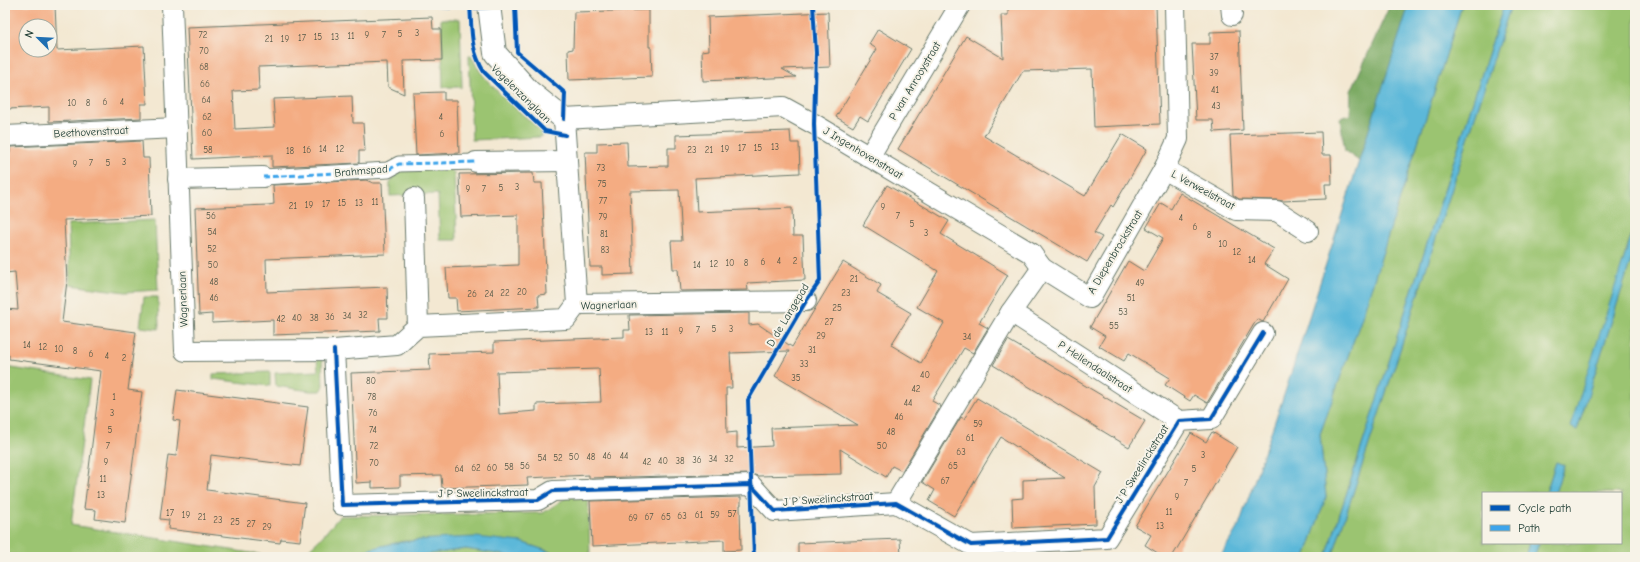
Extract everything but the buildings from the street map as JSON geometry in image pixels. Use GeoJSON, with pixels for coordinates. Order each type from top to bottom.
{"type":"FeatureCollection","features":[{"type":"Feature","properties":{"kind":"street","name":"Wagnerlaan"},"geometry":{"type":"LineString","coordinates":[[172,5],[185,351],[334,350],[397,345],[418,326],[566,319],[577,304],[806,301]]}},
{"type":"Feature","properties":{"kind":"street","name":"Vogelenzanglaan"},"geometry":{"type":"LineString","coordinates":[[489,5],[495,53],[530,91],[564,119],[577,304]]}},
{"type":"Feature","properties":{"kind":"street","name":"P van Anrooystraat"},"geometry":{"type":"LineString","coordinates":[[869,157],[960,5]]}},
{"type":"Feature","properties":{"kind":"street","name":"A Diepenbrockstraat"},"geometry":{"type":"LineString","coordinates":[[1042,268],[1090,298],[1164,169],[1178,139],[1175,5]]}},
{"type":"Feature","properties":{"kind":"street","name":"J Ingenhovenstraat"},"geometry":{"type":"LineString","coordinates":[[564,119],[783,107],[1031,253],[1042,268]]}},
{"type":"Feature","properties":{"kind":"street","name":"Beethovenstraat"},"geometry":{"type":"LineString","coordinates":[[5,136],[177,128]]}},
{"type":"Feature","properties":{"kind":"street","name":"Brahmspad"},"geometry":{"type":"LineString","coordinates":[[178,179],[263,177],[388,170],[399,164],[566,160]]}},
{"type":"Feature","properties":{"kind":"street","name":"L Verweelstraat"},"geometry":{"type":"LineString","coordinates":[[1164,169],[1236,210],[1276,211],[1308,231]]}},
{"type":"Feature","properties":{"kind":"street"},"geometry":{"type":"LineString","coordinates":[[414,198],[418,326]]}},
{"type":"Feature","properties":{"kind":"street"},"geometry":{"type":"LineString","coordinates":[[896,503],[1011,312],[1042,268]]}},
{"type":"Feature","properties":{"kind":"street","name":"P Hellendaalstraat"},"geometry":{"type":"LineString","coordinates":[[1011,312],[1180,421]]}},
{"type":"Feature","properties":{"kind":"street","name":"J P Sweelinckstraat"},"geometry":{"type":"LineString","coordinates":[[334,350],[342,505],[538,500],[553,491],[751,485],[775,511],[896,503],[972,545],[1107,538],[1180,421],[1211,419],[1263,332]]}},
{"type":"Feature","properties":{"kind":"green space"},"geometry":{"type":"Polygon","coordinates":[[[1390,5],[1409,5],[1359,161],[1345,151],[1340,118],[1350,115],[1351,91],[1390,5]]]}},
{"type":"Feature","properties":{"kind":"green space"},"geometry":{"type":"Polygon","coordinates":[[[1462,5],[1504,5],[1326,557],[1305,557],[1326,497],[1320,434],[1361,320],[1462,5]]]}},
{"type":"Feature","properties":{"kind":"green space"},"geometry":{"type":"Polygon","coordinates":[[[1511,5],[1635,5],[1635,224],[1626,251],[1577,430],[1635,248],[1635,557],[1534,557],[1539,544],[1622,544],[1622,492],[1555,492],[1564,466],[1556,462],[1546,492],[1482,492],[1482,544],[1529,544],[1525,557],[1332,557],[1511,5]]]}},
{"type":"Feature","properties":{"kind":"green space"},"geometry":{"type":"Polygon","coordinates":[[[441,19],[460,19],[462,87],[443,87],[441,19]]]}},
{"type":"Feature","properties":{"kind":"green space"},"geometry":{"type":"Polygon","coordinates":[[[471,55],[483,76],[502,96],[541,131],[541,137],[472,140],[469,56],[471,55]]]}},
{"type":"Feature","properties":{"kind":"green space"},"geometry":{"type":"Polygon","coordinates":[[[448,167],[454,173],[457,240],[440,240],[438,194],[390,196],[390,183],[400,169],[448,167]]]}},
{"type":"Feature","properties":{"kind":"green space"},"geometry":{"type":"Polygon","coordinates":[[[155,220],[158,290],[125,292],[70,285],[68,224],[155,220]]]}},
{"type":"Feature","properties":{"kind":"green space"},"geometry":{"type":"Polygon","coordinates":[[[144,297],[158,297],[159,329],[140,327],[144,297]]]}},
{"type":"Feature","properties":{"kind":"green space"},"geometry":{"type":"Polygon","coordinates":[[[322,355],[323,388],[321,391],[310,391],[276,386],[275,373],[318,371],[317,358],[322,355]]]}},
{"type":"Feature","properties":{"kind":"green space"},"geometry":{"type":"Polygon","coordinates":[[[5,367],[90,380],[71,525],[276,557],[33,557],[5,554],[5,367]]]}},
{"type":"Feature","properties":{"kind":"green space"},"geometry":{"type":"Polygon","coordinates":[[[270,372],[270,386],[213,379],[213,374],[270,372]]]}},
{"type":"Feature","properties":{"kind":"green space"},"geometry":{"type":"Polygon","coordinates":[[[588,494],[590,557],[565,557],[521,542],[404,541],[361,551],[348,557],[301,557],[320,539],[340,516],[543,513],[570,495],[588,494]]]}},
{"type":"Feature","properties":{"kind":"green space"},"geometry":{"type":"Polygon","coordinates":[[[466,549],[515,557],[409,557],[466,549]]]}},
{"type":"Feature","properties":{"kind":"water"},"geometry":{"type":"Polygon","coordinates":[[[1409,5],[1462,5],[1361,320],[1320,434],[1326,497],[1305,557],[1220,557],[1239,525],[1285,392],[1409,5]]]}},
{"type":"Feature","properties":{"kind":"water"},"geometry":{"type":"Polygon","coordinates":[[[1504,5],[1511,5],[1332,557],[1326,557],[1504,5]]]}},
{"type":"Feature","properties":{"kind":"water"},"geometry":{"type":"Polygon","coordinates":[[[1635,224],[1635,248],[1577,430],[1570,427],[1635,224]]]}},
{"type":"Feature","properties":{"kind":"water"},"geometry":{"type":"Polygon","coordinates":[[[1556,462],[1564,465],[1555,492],[1546,492],[1556,462]]]}},
{"type":"Feature","properties":{"kind":"water"},"geometry":{"type":"Polygon","coordinates":[[[476,537],[521,542],[565,557],[515,557],[466,549],[409,557],[348,557],[363,551],[395,543],[427,539],[476,537]]]}},
{"type":"Feature","properties":{"kind":"water"},"geometry":{"type":"Polygon","coordinates":[[[1529,544],[1539,544],[1534,557],[1525,557],[1529,544]]]}},
{"type":"Feature","properties":{"kind":"marked path"},"geometry":{"type":"LineString","coordinates":[[263,177],[388,170],[399,164],[476,162]]}},
{"type":"Feature","properties":{"kind":"cycle path"},"geometry":{"type":"LineString","coordinates":[[436,5],[440,7],[470,8],[515,6]]}},
{"type":"Feature","properties":{"kind":"cycle path"},"geometry":{"type":"LineString","coordinates":[[470,5],[474,48],[479,64],[484,72],[545,131],[565,135]]}},
{"type":"Feature","properties":{"kind":"cycle path"},"geometry":{"type":"LineString","coordinates":[[515,5],[517,52],[565,93],[564,119]]}},
{"type":"Feature","properties":{"kind":"cycle path","name":"D de Langepad"},"geometry":{"type":"LineString","coordinates":[[754,557],[748,400],[806,301],[820,281],[814,124],[816,53],[813,5]]}},
{"type":"Feature","properties":{"kind":"cycle path"},"geometry":{"type":"LineString","coordinates":[[334,350],[342,505],[538,500],[553,491],[751,485],[775,511],[896,503],[971,545],[1107,538],[1179,421],[1211,419],[1263,333]]}}]}
